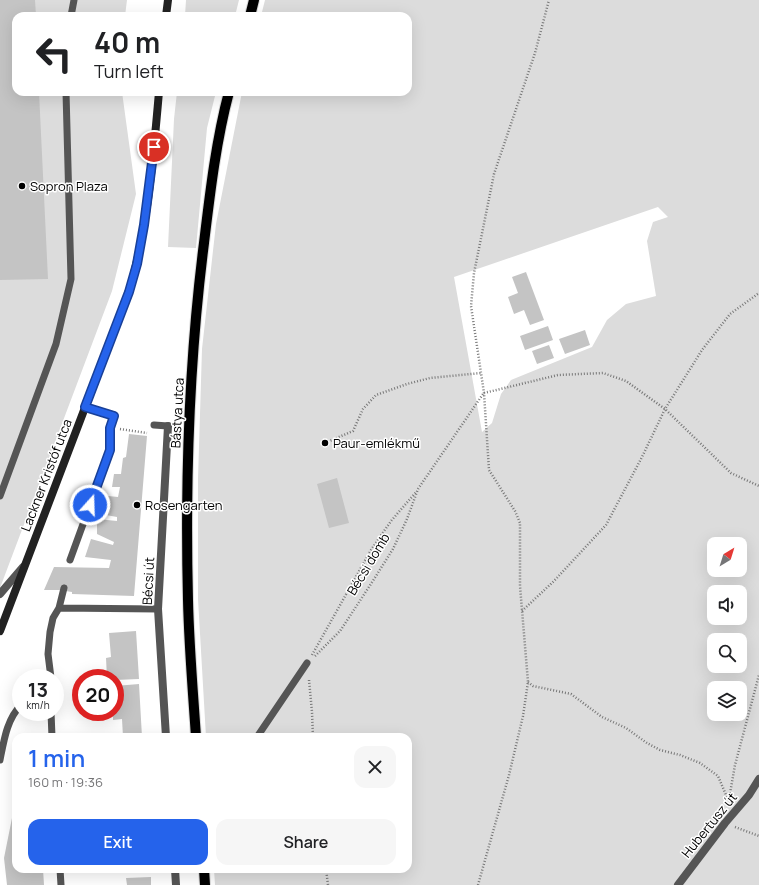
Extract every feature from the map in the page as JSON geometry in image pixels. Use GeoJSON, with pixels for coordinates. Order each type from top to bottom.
{"type":"FeatureCollection","features":[{"type":"Feature","properties":{"kind":"main road"},"geometry":{"type":"LineString","coordinates":[[251,12],[254,0]]}},
{"type":"Feature","properties":{"kind":"main road","name":"Bástya utca"},"geometry":{"type":"LineString","coordinates":[[196,733],[188,602],[187,481],[192,366],[200,273],[210,194],[218,143],[228,96]]}},
{"type":"Feature","properties":{"kind":"main road"},"geometry":{"type":"LineString","coordinates":[[204,873],[205,885]]}},
{"type":"Feature","properties":{"kind":"street"},"geometry":{"type":"LineString","coordinates":[[166,12],[168,0]]}},
{"type":"Feature","properties":{"kind":"street","name":"Lackner Kristóf utca"},"geometry":{"type":"LineString","coordinates":[[0,631],[129,292],[137,264],[145,218],[153,160],[159,96]]}},
{"type":"Feature","properties":{"kind":"street","name":"Bécsi út"},"geometry":{"type":"LineString","coordinates":[[166,733],[158,609],[168,426]]}},
{"type":"Feature","properties":{"kind":"street"},"geometry":{"type":"LineString","coordinates":[[0,594],[24,566]]}},
{"type":"Feature","properties":{"kind":"street","name":"Hubertusz út"},"geometry":{"type":"LineString","coordinates":[[678,885],[725,823],[749,795],[759,779]]}},
{"type":"Feature","properties":{"kind":"street"},"geometry":{"type":"LineString","coordinates":[[175,873],[176,885]]}},
{"type":"Feature","properties":{"kind":"lane"},"geometry":{"type":"LineString","coordinates":[[72,12],[74,0]]}},
{"type":"Feature","properties":{"kind":"lane"},"geometry":{"type":"LineString","coordinates":[[0,496],[56,344],[71,279],[66,96]]}},
{"type":"Feature","properties":{"kind":"lane"},"geometry":{"type":"LineString","coordinates":[[70,560],[110,450],[110,428],[114,416],[85,407]]}},
{"type":"Feature","properties":{"kind":"lane"},"geometry":{"type":"LineString","coordinates":[[154,426],[168,426]]}},
{"type":"Feature","properties":{"kind":"lane"},"geometry":{"type":"LineString","coordinates":[[50,669],[48,654],[50,632],[53,618],[59,608],[64,588]]}},
{"type":"Feature","properties":{"kind":"lane"},"geometry":{"type":"LineString","coordinates":[[59,608],[158,609]]}},
{"type":"Feature","properties":{"kind":"lane"},"geometry":{"type":"LineString","coordinates":[[259,733],[307,663]]}},
{"type":"Feature","properties":{"kind":"lane"},"geometry":{"type":"LineString","coordinates":[[0,756],[12,716]]}},
{"type":"Feature","properties":{"kind":"lane"},"geometry":{"type":"LineString","coordinates":[[51,721],[52,733]]}},
{"type":"Feature","properties":{"kind":"lane"},"geometry":{"type":"LineString","coordinates":[[60,873],[61,885]]}},
{"type":"Feature","properties":{"kind":"path"},"geometry":{"type":"LineString","coordinates":[[478,885],[509,775],[523,716],[528,682],[520,586],[520,522],[515,511],[489,470],[484,393],[471,306],[474,273],[494,174],[535,52],[549,0]]}},
{"type":"Feature","properties":{"kind":"path"},"geometry":{"type":"LineString","coordinates":[[522,611],[554,581],[606,525],[642,457],[665,409],[702,350],[730,314],[759,293]]}},
{"type":"Feature","properties":{"kind":"path"},"geometry":{"type":"LineString","coordinates":[[325,443],[353,431],[363,409],[376,395],[430,378],[481,373]]}},
{"type":"Feature","properties":{"kind":"path"},"geometry":{"type":"LineString","coordinates":[[484,393],[558,375],[604,373],[626,381],[665,409],[731,473],[759,486]]}},
{"type":"Feature","properties":{"kind":"path","name":"Bécsi domb"},"geometry":{"type":"LineString","coordinates":[[307,663],[340,631],[369,588],[393,549],[407,519],[418,489],[484,393]]}},
{"type":"Feature","properties":{"kind":"path"},"geometry":{"type":"LineString","coordinates":[[110,428],[152,434]]}},
{"type":"Feature","properties":{"kind":"path"},"geometry":{"type":"LineString","coordinates":[[313,733],[307,663],[371,550],[391,521],[418,489]]}},
{"type":"Feature","properties":{"kind":"path"},"geometry":{"type":"LineString","coordinates":[[725,823],[735,765],[759,675]]}},
{"type":"Feature","properties":{"kind":"path"},"geometry":{"type":"LineString","coordinates":[[528,682],[533,686],[571,694],[602,717],[626,728],[660,750],[680,755],[700,763],[718,776],[726,795],[725,823]]}},
{"type":"Feature","properties":{"kind":"path"},"geometry":{"type":"LineString","coordinates":[[725,823],[759,836]]}},
{"type":"Feature","properties":{"kind":"path"},"geometry":{"type":"LineString","coordinates":[[326,873],[328,885]]}},
{"type":"Feature","properties":{"kind":"shaded area"},"geometry":{"type":"Polygon","coordinates":[[[0,0],[127,0],[126,12],[12,12],[12,96],[123,96],[136,194],[112,291],[0,588],[0,0]]]}},
{"type":"Feature","properties":{"kind":"shaded area"},"geometry":{"type":"Polygon","coordinates":[[[186,0],[239,0],[236,12],[185,12],[186,0]]]}},
{"type":"Feature","properties":{"kind":"shaded area"},"geometry":{"type":"Polygon","coordinates":[[[265,0],[759,0],[759,885],[215,885],[214,873],[412,873],[412,733],[206,733],[198,599],[198,479],[202,349],[216,224],[241,96],[412,96],[412,12],[262,12],[265,0]],[[658,207],[454,277],[482,432],[492,423],[501,394],[511,380],[592,347],[607,320],[626,304],[656,296],[647,241],[653,222],[668,217],[658,207]]]}},
{"type":"Feature","properties":{"kind":"shaded area"},"geometry":{"type":"Polygon","coordinates":[[[177,96],[215,96],[207,128],[196,248],[168,247],[174,119],[177,96]]]}},
{"type":"Feature","properties":{"kind":"building","name":"Sopron Plaza"},"geometry":{"type":"Polygon","coordinates":[[[0,0],[35,0],[36,12],[12,12],[12,96],[39,96],[48,279],[0,280],[0,0]]]}},
{"type":"Feature","properties":{"kind":"building"},"geometry":{"type":"Polygon","coordinates":[[[526,272],[544,320],[530,325],[524,310],[514,314],[508,297],[518,293],[512,277],[526,272]]]}},
{"type":"Feature","properties":{"kind":"building"},"geometry":{"type":"Polygon","coordinates":[[[548,326],[553,340],[525,350],[520,336],[548,326]]]}},
{"type":"Feature","properties":{"kind":"building"},"geometry":{"type":"Polygon","coordinates":[[[585,330],[590,345],[565,354],[559,339],[585,330]]]}},
{"type":"Feature","properties":{"kind":"building"},"geometry":{"type":"Polygon","coordinates":[[[549,345],[554,358],[537,364],[532,351],[549,345]]]}},
{"type":"Feature","properties":{"kind":"building"},"geometry":{"type":"Polygon","coordinates":[[[129,434],[147,436],[134,596],[72,594],[72,592],[59,590],[44,590],[54,567],[109,568],[111,560],[85,557],[91,539],[113,545],[114,542],[97,534],[97,519],[117,521],[117,517],[106,515],[108,496],[118,497],[120,487],[112,487],[114,474],[121,474],[123,458],[126,457],[129,434]]]}},
{"type":"Feature","properties":{"kind":"building"},"geometry":{"type":"Polygon","coordinates":[[[337,478],[349,523],[329,528],[317,484],[337,478]]]}},
{"type":"Feature","properties":{"kind":"building"},"geometry":{"type":"Polygon","coordinates":[[[136,631],[139,679],[124,680],[124,669],[107,669],[106,658],[111,657],[109,633],[136,631]]]}},
{"type":"Feature","properties":{"kind":"building"},"geometry":{"type":"Polygon","coordinates":[[[139,684],[142,733],[123,733],[124,685],[139,684]]]}},
{"type":"Feature","properties":{"kind":"building"},"geometry":{"type":"Polygon","coordinates":[[[12,818],[12,873],[43,873],[44,885],[7,885],[4,858],[12,818]]]}},
{"type":"Feature","properties":{"kind":"building"},"geometry":{"type":"Polygon","coordinates":[[[151,877],[151,885],[127,885],[126,878],[151,877]]]}},
{"type":"Feature","properties":{"kind":"place","name":"Sopron Plaza"},"geometry":{"type":"Point","coordinates":[22,186]}},
{"type":"Feature","properties":{"kind":"place","name":"Paur-emlékmű"},"geometry":{"type":"Point","coordinates":[325,443]}},
{"type":"Feature","properties":{"kind":"place","name":"Rosengarten"},"geometry":{"type":"Point","coordinates":[137,505]}},
{"type":"Feature","properties":{"kind":"route"},"geometry":{"type":"LineString","coordinates":[[90,505],[110,450],[110,428],[114,416],[85,407],[129,292],[137,264],[144,225],[154,147]]}}]}
